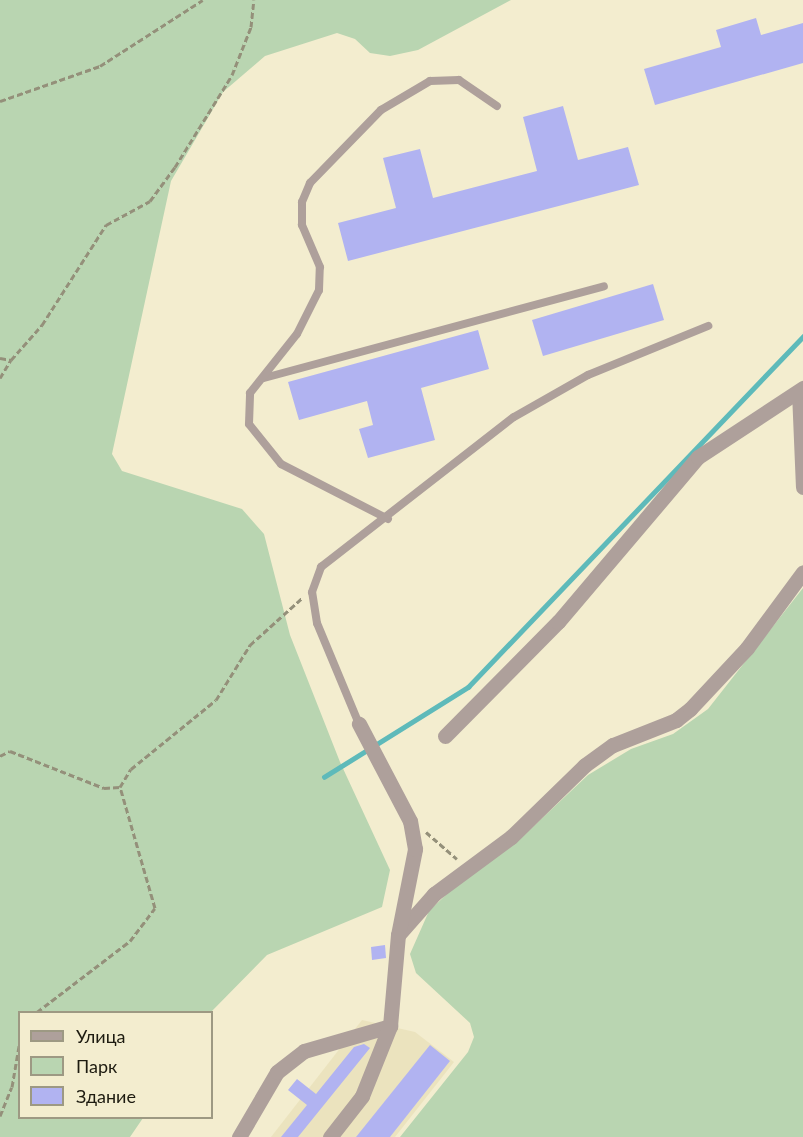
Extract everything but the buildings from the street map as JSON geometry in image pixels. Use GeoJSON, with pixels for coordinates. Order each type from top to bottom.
{"type":"FeatureCollection","features":[{"type":"Feature","properties":{"kind":"street"},"geometry":{"type":"LineString","coordinates":[[801,390],[803,487]]}},
{"type":"Feature","properties":{"kind":"street"},"geometry":{"type":"LineString","coordinates":[[445,736],[551,630],[698,458],[801,390]]}},
{"type":"Feature","properties":{"kind":"street"},"geometry":{"type":"LineString","coordinates":[[398,935],[467,867],[511,837],[613,745],[676,720],[690,709],[747,648],[803,572]]}},
{"type":"Feature","properties":{"kind":"street"},"geometry":{"type":"LineString","coordinates":[[330,1137],[362,1096],[390,1026],[398,935],[415,849],[410,821],[359,724]]}},
{"type":"Feature","properties":{"kind":"street"},"geometry":{"type":"LineString","coordinates":[[239,1137],[278,1072],[304,1051],[390,1026]]}},
{"type":"Feature","properties":{"kind":"lane"},"geometry":{"type":"LineString","coordinates":[[388,519],[316,486],[260,444],[248,409],[250,393],[264,378],[308,316],[319,290],[320,267],[302,225],[302,202],[310,183],[381,110],[430,81],[459,80],[497,106]]}},
{"type":"Feature","properties":{"kind":"lane"},"geometry":{"type":"LineString","coordinates":[[264,378],[604,286]]}},
{"type":"Feature","properties":{"kind":"lane"},"geometry":{"type":"LineString","coordinates":[[359,724],[317,623],[312,592],[321,567],[388,519],[437,474],[514,417],[588,375],[708,326]]}},
{"type":"Feature","properties":{"kind":"path"},"geometry":{"type":"LineString","coordinates":[[0,101],[100,66],[203,0]]}},
{"type":"Feature","properties":{"kind":"path"},"geometry":{"type":"LineString","coordinates":[[0,378],[11,360],[82,268],[106,225],[150,201],[175,167],[232,75],[251,27],[254,0]]}},
{"type":"Feature","properties":{"kind":"path"},"geometry":{"type":"LineString","coordinates":[[0,358],[11,360]]}},
{"type":"Feature","properties":{"kind":"path"},"geometry":{"type":"LineString","coordinates":[[38,1011],[130,941],[155,908],[120,787],[131,769],[216,700],[250,645],[312,592]]}},
{"type":"Feature","properties":{"kind":"path"},"geometry":{"type":"LineString","coordinates":[[0,756],[10,751],[104,788],[120,787]]}},
{"type":"Feature","properties":{"kind":"path"},"geometry":{"type":"LineString","coordinates":[[410,821],[467,867]]}},
{"type":"Feature","properties":{"kind":"path"},"geometry":{"type":"LineString","coordinates":[[0,1116],[12,1087],[18,1052]]}},
{"type":"Feature","properties":{"kind":"shaded area"},"geometry":{"type":"Polygon","coordinates":[[[362,1020],[415,1032],[454,1062],[395,1137],[271,1137],[362,1020]]]}},
{"type":"Feature","properties":{"kind":"green space"},"geometry":{"type":"Polygon","coordinates":[[[0,0],[511,0],[418,50],[390,56],[370,53],[355,39],[337,33],[265,56],[223,92],[171,181],[112,454],[122,471],[242,509],[264,534],[290,635],[340,762],[390,870],[382,907],[267,955],[212,1011],[18,1011],[18,1119],[142,1119],[130,1137],[0,1137],[0,0]]]}},
{"type":"Feature","properties":{"kind":"green space"},"geometry":{"type":"Polygon","coordinates":[[[803,588],[803,1137],[400,1137],[468,1052],[474,1037],[470,1023],[416,973],[410,954],[429,911],[469,873],[520,839],[588,775],[631,749],[673,734],[708,709],[803,588]]]}},
{"type":"Feature","properties":{"kind":"waterway"},"geometry":{"type":"LineString","coordinates":[[324,777],[468,687],[803,336]]}}]}
